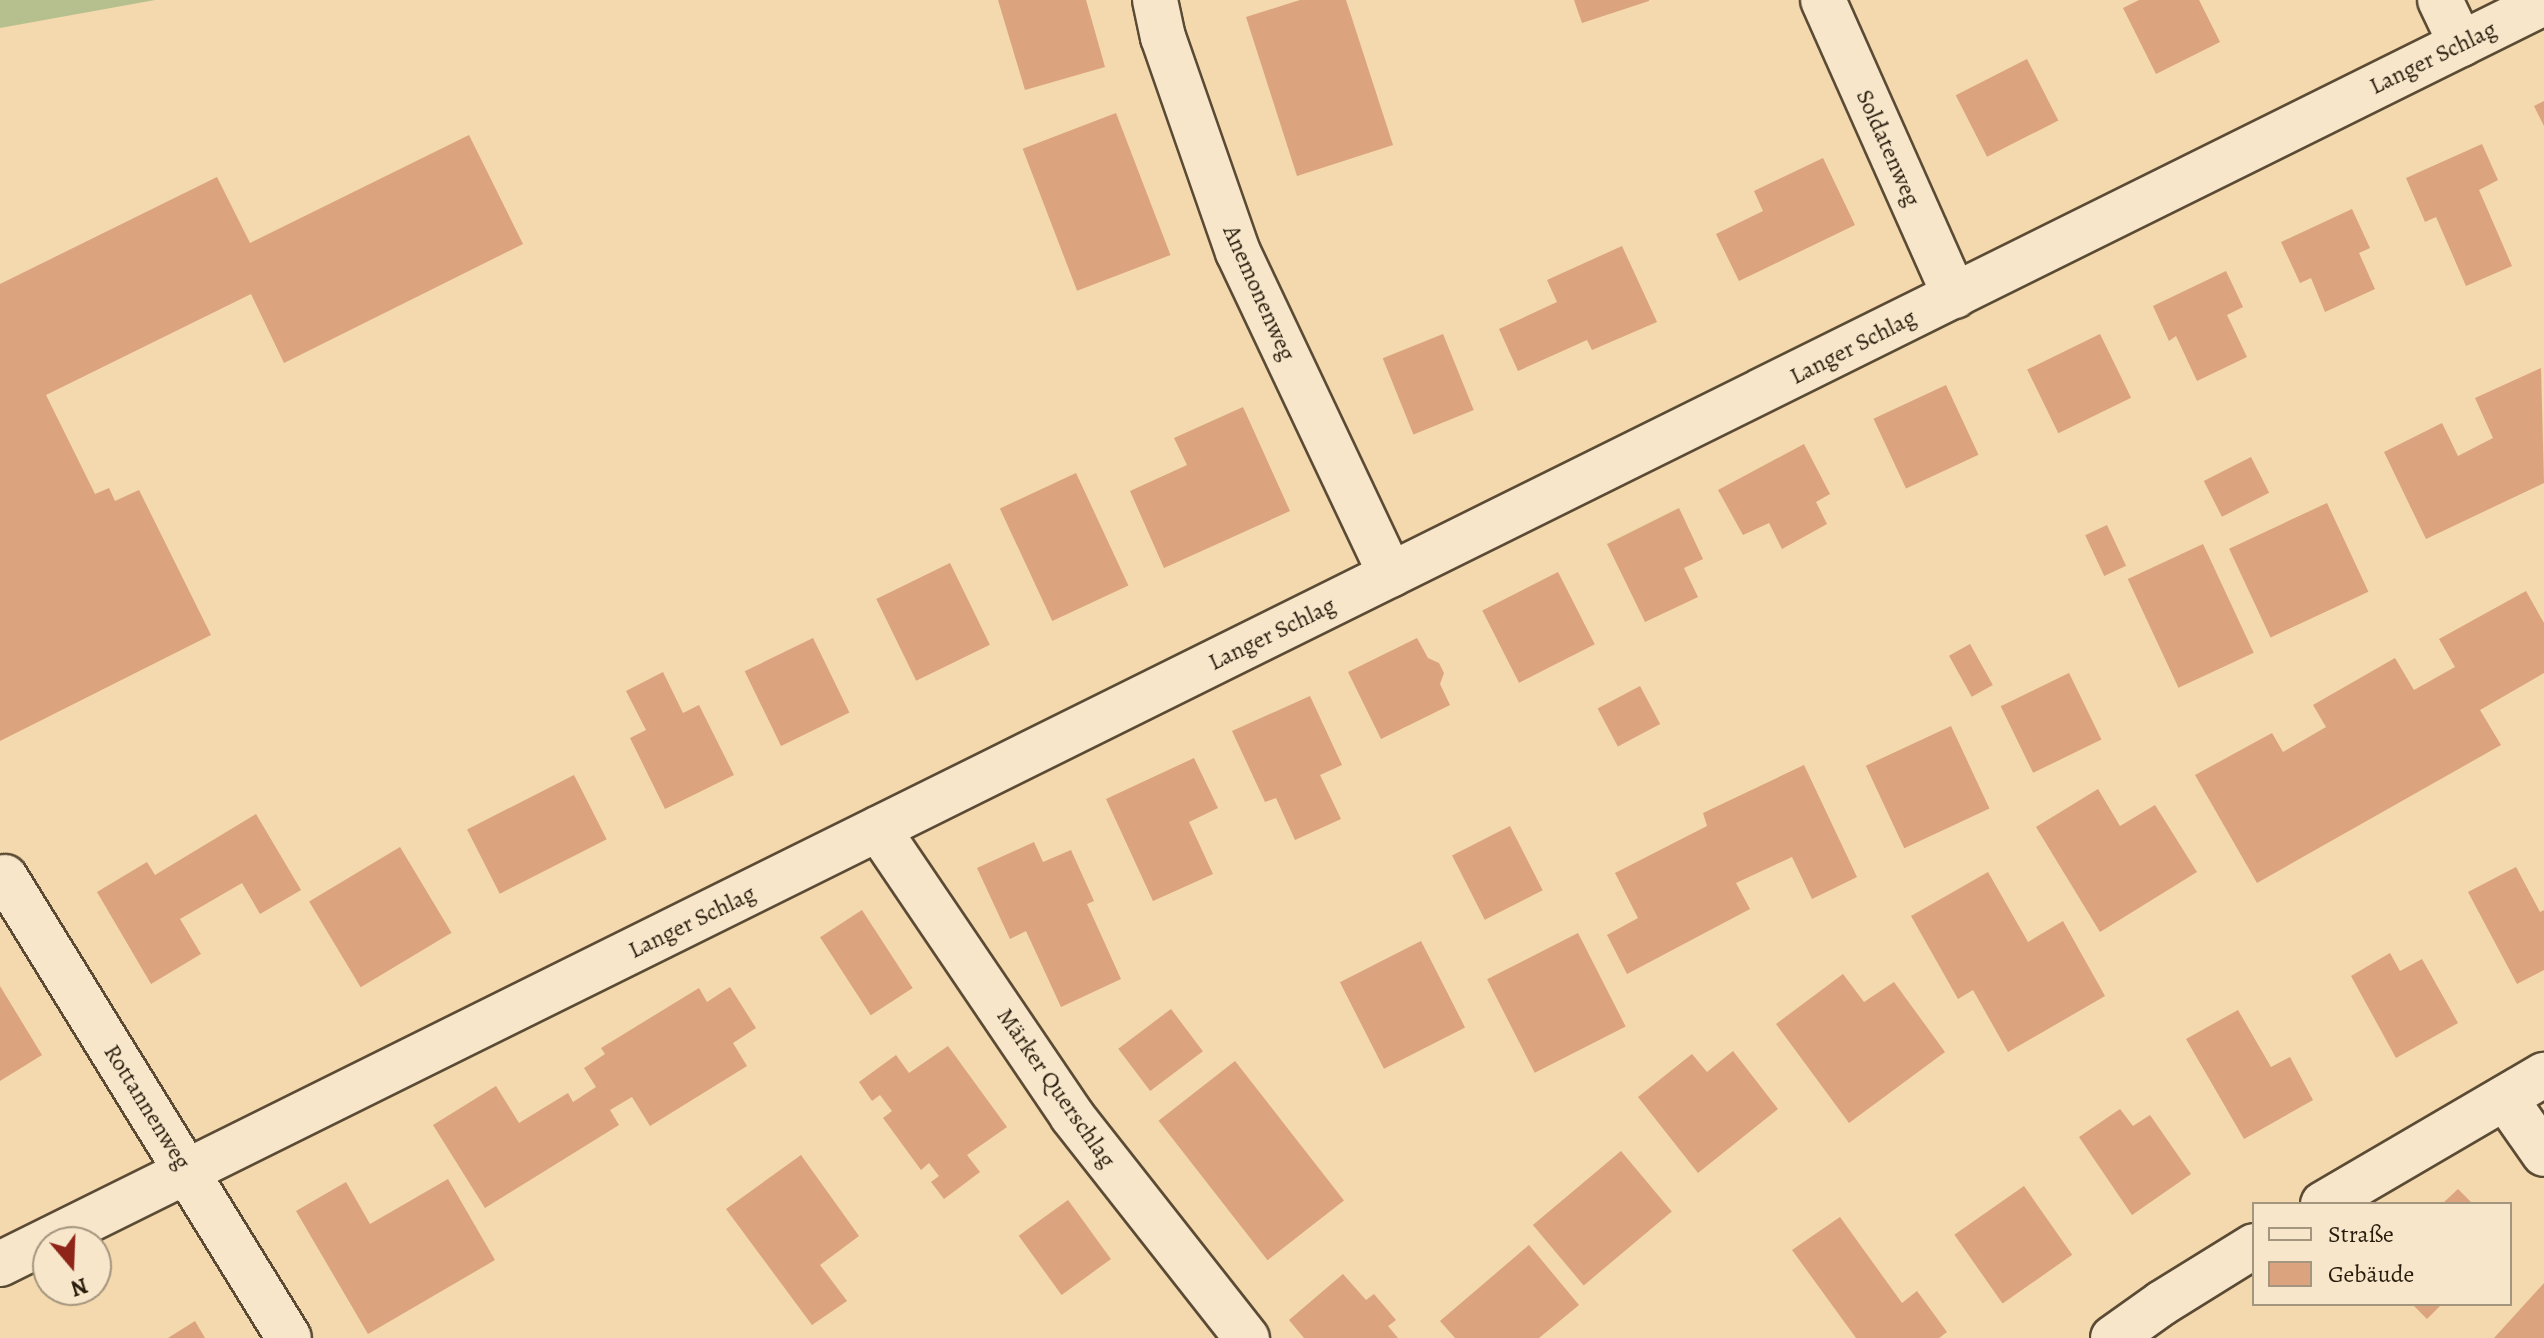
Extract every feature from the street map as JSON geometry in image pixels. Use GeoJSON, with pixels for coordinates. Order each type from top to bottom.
{"type":"FeatureCollection","features":[{"type":"Feature","properties":{"kind":"street","name":"Anemonenweg"},"geometry":{"type":"LineString","coordinates":[[1155,0],[1163,37],[1238,252],[1391,575]]}},
{"type":"Feature","properties":{"kind":"street","name":"Soldatenweg"},"geometry":{"type":"LineString","coordinates":[[1823,0],[1955,296]]}},
{"type":"Feature","properties":{"kind":"street"},"geometry":{"type":"LineString","coordinates":[[2440,0],[2461,44]]}},
{"type":"Feature","properties":{"kind":"street","name":"Langer Schlag"},"geometry":{"type":"LineString","coordinates":[[0,1264],[2544,3]]}},
{"type":"Feature","properties":{"kind":"street","name":"Märker Querschlag"},"geometry":{"type":"LineString","coordinates":[[878,829],[1072,1116],[1247,1338]]}},
{"type":"Feature","properties":{"kind":"street","name":"Rottannenweg"},"geometry":{"type":"LineString","coordinates":[[5,877],[289,1338]]}},
{"type":"Feature","properties":{"kind":"street"},"geometry":{"type":"LineString","coordinates":[[2326,1202],[2544,1075]]}},
{"type":"Feature","properties":{"kind":"street"},"geometry":{"type":"LineString","coordinates":[[2505,1098],[2544,1154]]}},
{"type":"Feature","properties":{"kind":"street"},"geometry":{"type":"LineString","coordinates":[[2113,1338],[2252,1247]]}},
{"type":"Feature","properties":{"kind":"green space"},"geometry":{"type":"Polygon","coordinates":[[[0,0],[155,0],[0,28],[0,0]]]}},
{"type":"Feature","properties":{"kind":"building"},"geometry":{"type":"Polygon","coordinates":[[[998,0],[1086,0],[1105,67],[1025,90],[998,0]]]}},
{"type":"Feature","properties":{"kind":"building"},"geometry":{"type":"Polygon","coordinates":[[[1300,0],[1346,0],[1393,145],[1297,176],[1246,17],[1300,0]]]}},
{"type":"Feature","properties":{"kind":"building"},"geometry":{"type":"Polygon","coordinates":[[[1574,0],[1649,0],[1649,1],[1582,23],[1574,0]]]}},
{"type":"Feature","properties":{"kind":"building"},"geometry":{"type":"Polygon","coordinates":[[[2139,0],[2199,0],[2220,42],[2156,74],[2123,8],[2139,0]]]}},
{"type":"Feature","properties":{"kind":"building"},"geometry":{"type":"Polygon","coordinates":[[[2027,59],[2058,120],[1987,157],[1956,95],[2027,59]]]}},
{"type":"Feature","properties":{"kind":"building"},"geometry":{"type":"Polygon","coordinates":[[[2544,101],[2544,126],[2534,106],[2544,101]]]}},
{"type":"Feature","properties":{"kind":"building"},"geometry":{"type":"Polygon","coordinates":[[[1116,113],[1170,255],[1077,291],[1023,149],[1116,113]]]}},
{"type":"Feature","properties":{"kind":"building"},"geometry":{"type":"Polygon","coordinates":[[[469,135],[523,244],[284,363],[251,294],[46,395],[95,494],[109,488],[115,501],[139,490],[211,635],[0,741],[0,284],[217,177],[250,243],[469,135]]]}},
{"type":"Feature","properties":{"kind":"building"},"geometry":{"type":"Polygon","coordinates":[[[2482,144],[2498,180],[2479,190],[2512,266],[2466,286],[2436,217],[2425,222],[2406,178],[2482,144]]]}},
{"type":"Feature","properties":{"kind":"building"},"geometry":{"type":"Polygon","coordinates":[[[1823,158],[1855,225],[1739,281],[1716,234],[1763,211],[1754,191],[1823,158]]]}},
{"type":"Feature","properties":{"kind":"building"},"geometry":{"type":"Polygon","coordinates":[[[2352,209],[2370,248],[2359,253],[2375,289],[2325,312],[2311,278],[2300,283],[2281,242],[2352,209]]]}},
{"type":"Feature","properties":{"kind":"building"},"geometry":{"type":"Polygon","coordinates":[[[1622,246],[1657,322],[1592,350],[1587,340],[1518,371],[1499,329],[1557,302],[1547,280],[1622,246]]]}},
{"type":"Feature","properties":{"kind":"building"},"geometry":{"type":"Polygon","coordinates":[[[2226,271],[2243,307],[2227,315],[2247,357],[2197,381],[2176,336],[2169,341],[2153,306],[2226,271]]]}},
{"type":"Feature","properties":{"kind":"building"},"geometry":{"type":"Polygon","coordinates":[[[1443,334],[1474,410],[1413,434],[1383,358],[1443,334]]]}},
{"type":"Feature","properties":{"kind":"building"},"geometry":{"type":"Polygon","coordinates":[[[2100,334],[2131,398],[2058,433],[2027,370],[2100,334]]]}},
{"type":"Feature","properties":{"kind":"building"},"geometry":{"type":"Polygon","coordinates":[[[2541,368],[2544,483],[2426,539],[2384,452],[2442,423],[2458,456],[2493,438],[2475,398],[2541,368]]]}},
{"type":"Feature","properties":{"kind":"building"},"geometry":{"type":"Polygon","coordinates":[[[1946,385],[1979,455],[1906,489],[1873,419],[1946,385]]]}},
{"type":"Feature","properties":{"kind":"building"},"geometry":{"type":"Polygon","coordinates":[[[1243,407],[1290,511],[1164,568],[1130,491],[1187,465],[1174,438],[1243,407]]]}},
{"type":"Feature","properties":{"kind":"building"},"geometry":{"type":"Polygon","coordinates":[[[1804,444],[1830,494],[1816,502],[1827,524],[1782,549],[1769,523],[1743,535],[1718,490],[1804,444]]]}},
{"type":"Feature","properties":{"kind":"building"},"geometry":{"type":"Polygon","coordinates":[[[2251,457],[2269,493],[2222,517],[2204,481],[2251,457]]]}},
{"type":"Feature","properties":{"kind":"building"},"geometry":{"type":"Polygon","coordinates":[[[1076,473],[1128,585],[1052,621],[1000,508],[1076,473]]]}},
{"type":"Feature","properties":{"kind":"building"},"geometry":{"type":"Polygon","coordinates":[[[2327,503],[2368,592],[2271,637],[2229,549],[2327,503]]]}},
{"type":"Feature","properties":{"kind":"building"},"geometry":{"type":"Polygon","coordinates":[[[1679,508],[1703,559],[1684,568],[1698,597],[1645,622],[1607,544],[1679,508]]]}},
{"type":"Feature","properties":{"kind":"building"},"geometry":{"type":"Polygon","coordinates":[[[2107,525],[2126,566],[2104,576],[2085,535],[2107,525]]]}},
{"type":"Feature","properties":{"kind":"building"},"geometry":{"type":"Polygon","coordinates":[[[2203,544],[2254,653],[2178,688],[2128,579],[2203,544]]]}},
{"type":"Feature","properties":{"kind":"building"},"geometry":{"type":"Polygon","coordinates":[[[950,563],[990,645],[916,681],[876,599],[950,563]]]}},
{"type":"Feature","properties":{"kind":"building"},"geometry":{"type":"Polygon","coordinates":[[[1558,572],[1595,644],[1519,683],[1482,611],[1558,572]]]}},
{"type":"Feature","properties":{"kind":"building"},"geometry":{"type":"Polygon","coordinates":[[[2526,591],[2544,623],[2544,673],[2480,710],[2501,745],[2257,883],[2195,775],[2272,733],[2283,752],[2326,727],[2313,705],[2395,658],[2414,690],[2455,667],[2439,639],[2526,591]]]}},
{"type":"Feature","properties":{"kind":"building"},"geometry":{"type":"Polygon","coordinates":[[[813,638],[849,713],[781,746],[745,671],[813,638]]]}},
{"type":"Feature","properties":{"kind":"building"},"geometry":{"type":"Polygon","coordinates":[[[1417,638],[1428,658],[1439,663],[1444,673],[1440,684],[1450,705],[1381,739],[1348,672],[1417,638]]]}},
{"type":"Feature","properties":{"kind":"building"},"geometry":{"type":"Polygon","coordinates":[[[1970,644],[1993,685],[1972,697],[1949,656],[1970,644]]]}},
{"type":"Feature","properties":{"kind":"building"},"geometry":{"type":"Polygon","coordinates":[[[663,672],[683,713],[699,705],[734,775],[665,809],[630,738],[646,730],[626,691],[663,672]]]}},
{"type":"Feature","properties":{"kind":"building"},"geometry":{"type":"Polygon","coordinates":[[[2069,673],[2101,740],[2033,773],[2001,706],[2069,673]]]}},
{"type":"Feature","properties":{"kind":"building"},"geometry":{"type":"Polygon","coordinates":[[[1640,686],[1660,724],[1618,747],[1598,709],[1640,686]]]}},
{"type":"Feature","properties":{"kind":"building"},"geometry":{"type":"Polygon","coordinates":[[[1310,696],[1342,765],[1320,775],[1341,819],[1295,840],[1276,798],[1265,802],[1232,731],[1310,696]]]}},
{"type":"Feature","properties":{"kind":"building"},"geometry":{"type":"Polygon","coordinates":[[[1951,726],[1989,808],[1904,848],[1866,766],[1951,726]]]}},
{"type":"Feature","properties":{"kind":"building"},"geometry":{"type":"Polygon","coordinates":[[[1194,758],[1218,808],[1189,822],[1213,874],[1153,901],[1106,799],[1194,758]]]}},
{"type":"Feature","properties":{"kind":"building"},"geometry":{"type":"Polygon","coordinates":[[[1804,765],[1857,877],[1812,899],[1792,857],[1736,883],[1750,909],[1627,974],[1607,935],[1638,918],[1615,873],[1707,826],[1703,813],[1804,765]]]}},
{"type":"Feature","properties":{"kind":"building"},"geometry":{"type":"Polygon","coordinates":[[[574,775],[607,839],[500,894],[467,829],[574,775]]]}},
{"type":"Feature","properties":{"kind":"building"},"geometry":{"type":"Polygon","coordinates":[[[2098,789],[2120,826],[2155,805],[2197,872],[2100,932],[2036,827],[2098,789]]]}},
{"type":"Feature","properties":{"kind":"building"},"geometry":{"type":"Polygon","coordinates":[[[256,814],[301,890],[260,914],[242,883],[180,919],[201,954],[151,984],[97,892],[147,862],[155,875],[256,814]]]}},
{"type":"Feature","properties":{"kind":"building"},"geometry":{"type":"Polygon","coordinates":[[[1510,826],[1543,890],[1485,920],[1452,856],[1510,826]]]}},
{"type":"Feature","properties":{"kind":"building"},"geometry":{"type":"Polygon","coordinates":[[[1034,842],[1043,862],[1071,850],[1094,901],[1087,904],[1121,979],[1061,1007],[1026,931],[1010,939],[977,868],[1034,842]]]}},
{"type":"Feature","properties":{"kind":"building"},"geometry":{"type":"Polygon","coordinates":[[[400,847],[452,933],[361,987],[309,902],[400,847]]]}},
{"type":"Feature","properties":{"kind":"building"},"geometry":{"type":"Polygon","coordinates":[[[2516,867],[2540,912],[2544,910],[2544,970],[2517,984],[2468,892],[2516,867]]]}},
{"type":"Feature","properties":{"kind":"building"},"geometry":{"type":"Polygon","coordinates":[[[1988,872],[2028,942],[2063,921],[2105,996],[2008,1052],[1973,990],[1958,999],[1911,916],[1988,872]]]}},
{"type":"Feature","properties":{"kind":"building"},"geometry":{"type":"Polygon","coordinates":[[[862,910],[913,988],[871,1015],[820,937],[862,910]]]}},
{"type":"Feature","properties":{"kind":"building"},"geometry":{"type":"Polygon","coordinates":[[[1578,933],[1626,1027],[1535,1073],[1487,979],[1578,933]]]}},
{"type":"Feature","properties":{"kind":"building"},"geometry":{"type":"Polygon","coordinates":[[[1421,941],[1465,1027],[1384,1069],[1340,982],[1421,941]]]}},
{"type":"Feature","properties":{"kind":"building"},"geometry":{"type":"Polygon","coordinates":[[[2390,953],[2400,971],[2422,959],[2458,1023],[2396,1058],[2351,976],[2390,953]]]}},
{"type":"Feature","properties":{"kind":"building"},"geometry":{"type":"Polygon","coordinates":[[[1843,974],[1864,1002],[1894,982],[1945,1052],[1849,1123],[1776,1024],[1843,974]]]}},
{"type":"Feature","properties":{"kind":"building"},"geometry":{"type":"Polygon","coordinates":[[[0,986],[42,1055],[0,1081],[0,986]]]}},
{"type":"Feature","properties":{"kind":"building"},"geometry":{"type":"Polygon","coordinates":[[[730,987],[756,1028],[733,1043],[747,1066],[650,1126],[632,1097],[610,1110],[619,1125],[485,1208],[433,1125],[496,1086],[519,1123],[568,1093],[573,1102],[596,1087],[584,1068],[605,1054],[601,1048],[699,988],[707,1002],[730,987]]]}},
{"type":"Feature","properties":{"kind":"building"},"geometry":{"type":"Polygon","coordinates":[[[1171,1009],[1203,1051],[1150,1091],[1118,1049],[1171,1009]]]}},
{"type":"Feature","properties":{"kind":"building"},"geometry":{"type":"Polygon","coordinates":[[[2238,1010],[2271,1067],[2290,1057],[2313,1100],[2244,1139],[2186,1039],[2238,1010]]]}},
{"type":"Feature","properties":{"kind":"building"},"geometry":{"type":"Polygon","coordinates":[[[948,1046],[1007,1127],[967,1155],[980,1172],[944,1199],[931,1182],[939,1176],[929,1163],[921,1170],[883,1118],[892,1111],[880,1095],[872,1101],[859,1082],[896,1055],[909,1073],[948,1046]]]}},
{"type":"Feature","properties":{"kind":"building"},"geometry":{"type":"Polygon","coordinates":[[[1733,1051],[1778,1109],[1698,1173],[1638,1097],[1692,1054],[1707,1072],[1733,1051]]]}},
{"type":"Feature","properties":{"kind":"building"},"geometry":{"type":"Polygon","coordinates":[[[1235,1061],[1344,1200],[1268,1260],[1159,1121],[1235,1061]]]}},
{"type":"Feature","properties":{"kind":"building"},"geometry":{"type":"Polygon","coordinates":[[[2120,1109],[2133,1126],[2150,1115],[2191,1174],[2132,1215],[2079,1137],[2120,1109]]]}},
{"type":"Feature","properties":{"kind":"building"},"geometry":{"type":"Polygon","coordinates":[[[1621,1151],[1672,1212],[1584,1285],[1533,1225],[1621,1151]]]}},
{"type":"Feature","properties":{"kind":"building"},"geometry":{"type":"Polygon","coordinates":[[[801,1155],[859,1236],[820,1265],[847,1301],[812,1325],[726,1209],[801,1155]]]}},
{"type":"Feature","properties":{"kind":"building"},"geometry":{"type":"Polygon","coordinates":[[[448,1179],[495,1260],[368,1334],[296,1211],[346,1182],[370,1224],[448,1179]]]}},
{"type":"Feature","properties":{"kind":"building"},"geometry":{"type":"Polygon","coordinates":[[[2024,1186],[2072,1255],[2003,1304],[1954,1235],[2024,1186]]]}},
{"type":"Feature","properties":{"kind":"building"},"geometry":{"type":"Polygon","coordinates":[[[2458,1189],[2471,1202],[2444,1202],[2458,1189]]]}},
{"type":"Feature","properties":{"kind":"building"},"geometry":{"type":"Polygon","coordinates":[[[1068,1200],[1111,1259],[1062,1295],[1019,1236],[1068,1200]]]}},
{"type":"Feature","properties":{"kind":"building"},"geometry":{"type":"Polygon","coordinates":[[[1840,1217],[1902,1303],[1917,1291],[1947,1332],[1939,1338],[1856,1338],[1792,1250],[1840,1217]]]}},
{"type":"Feature","properties":{"kind":"building"},"geometry":{"type":"Polygon","coordinates":[[[1529,1245],[1579,1305],[1539,1338],[1455,1338],[1440,1321],[1529,1245]]]}},
{"type":"Feature","properties":{"kind":"building"},"geometry":{"type":"Polygon","coordinates":[[[1343,1274],[1366,1300],[1374,1294],[1396,1320],[1388,1326],[1398,1338],[1304,1338],[1289,1320],[1343,1274]]]}},
{"type":"Feature","properties":{"kind":"building"},"geometry":{"type":"Polygon","coordinates":[[[2544,1283],[2544,1338],[2494,1338],[2544,1283]]]}},
{"type":"Feature","properties":{"kind":"building"},"geometry":{"type":"Polygon","coordinates":[[[2414,1306],[2440,1306],[2427,1319],[2414,1306]]]}},
{"type":"Feature","properties":{"kind":"building"},"geometry":{"type":"Polygon","coordinates":[[[195,1321],[205,1338],[168,1338],[195,1321]]]}}]}
